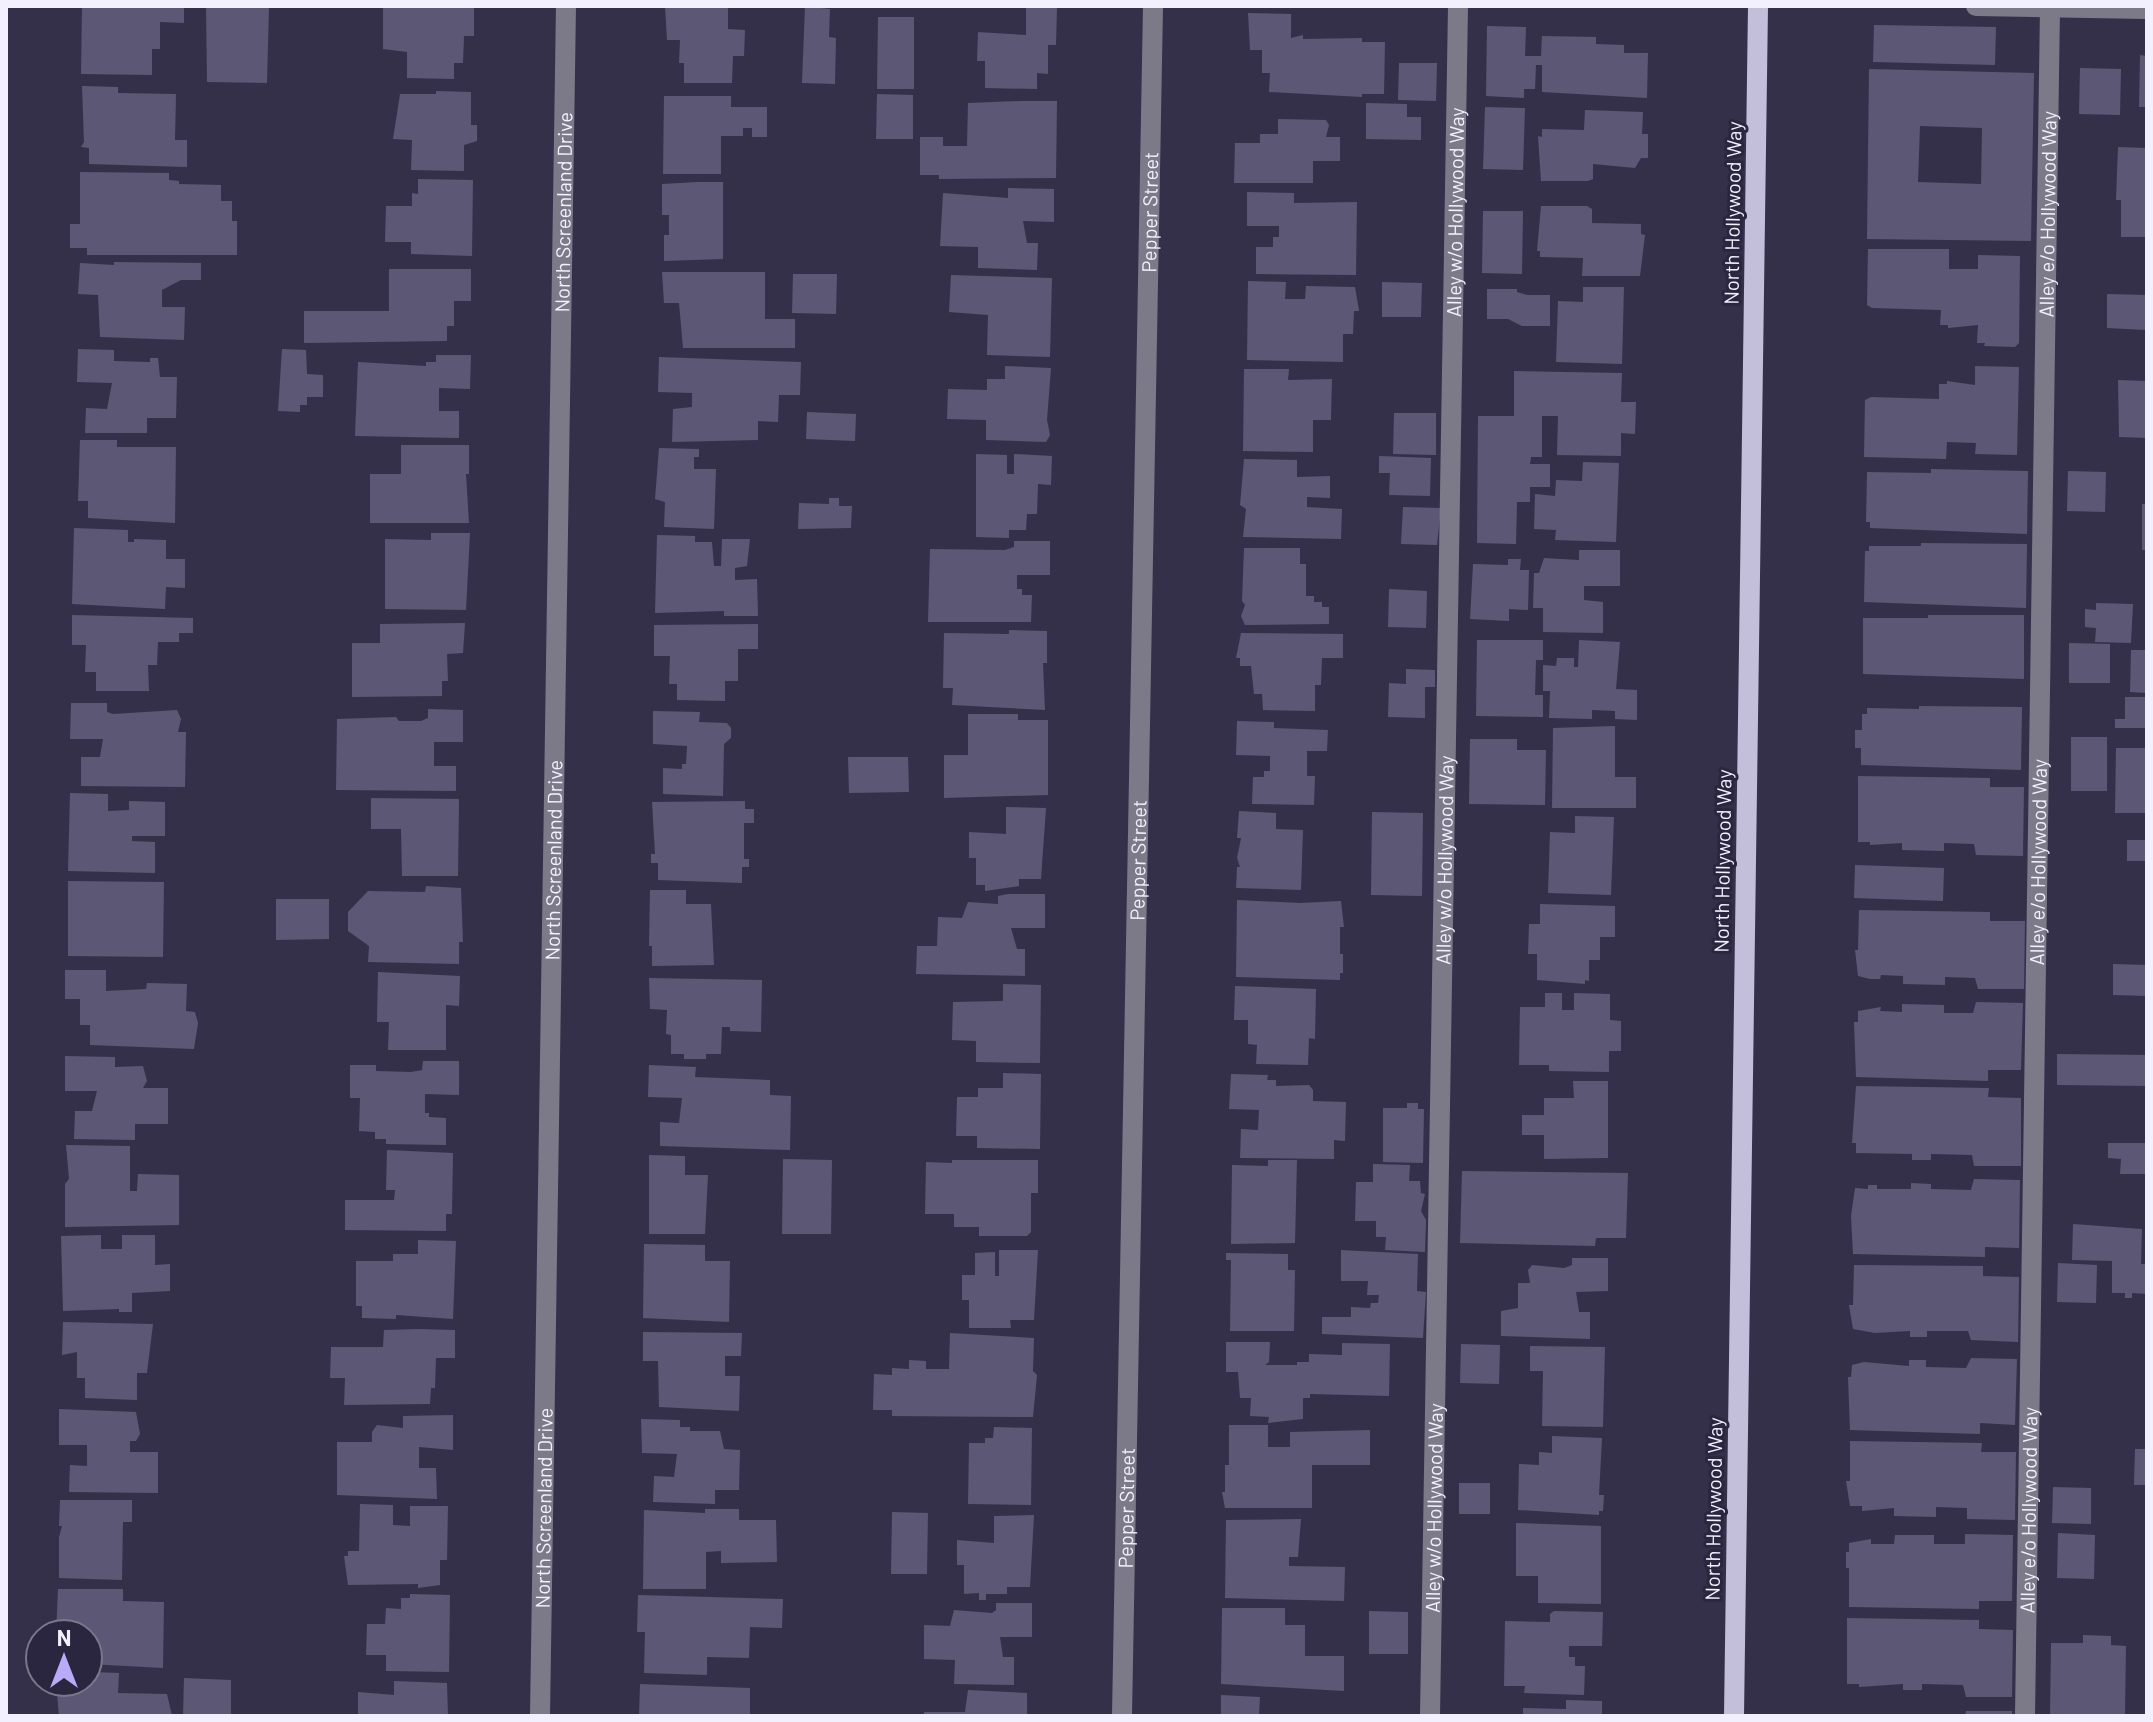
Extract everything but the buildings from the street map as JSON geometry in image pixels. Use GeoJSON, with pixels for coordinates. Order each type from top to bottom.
{"type":"FeatureCollection","features":[{"type":"Feature","properties":{"kind":"main road","name":"North Hollywood Way"},"geometry":{"type":"LineString","coordinates":[[1734,1716],[1758,6]]}},
{"type":"Feature","properties":{"kind":"street","name":"North Screenland Drive"},"geometry":{"type":"LineString","coordinates":[[540,1716],[566,6]]}},
{"type":"Feature","properties":{"kind":"street","name":"Pepper Street"},"geometry":{"type":"LineString","coordinates":[[1122,1716],[1153,6]]}},
{"type":"Feature","properties":{"kind":"street","name":"Alley w/o Hollywood Way"},"geometry":{"type":"LineString","coordinates":[[1430,1716],[1458,6]]}},
{"type":"Feature","properties":{"kind":"street"},"geometry":{"type":"LineString","coordinates":[[1976,6],[2147,9]]}},
{"type":"Feature","properties":{"kind":"street","name":"Alley e/o Hollywood Way"},"geometry":{"type":"LineString","coordinates":[[2025,1716],[2050,7]]}}]}
